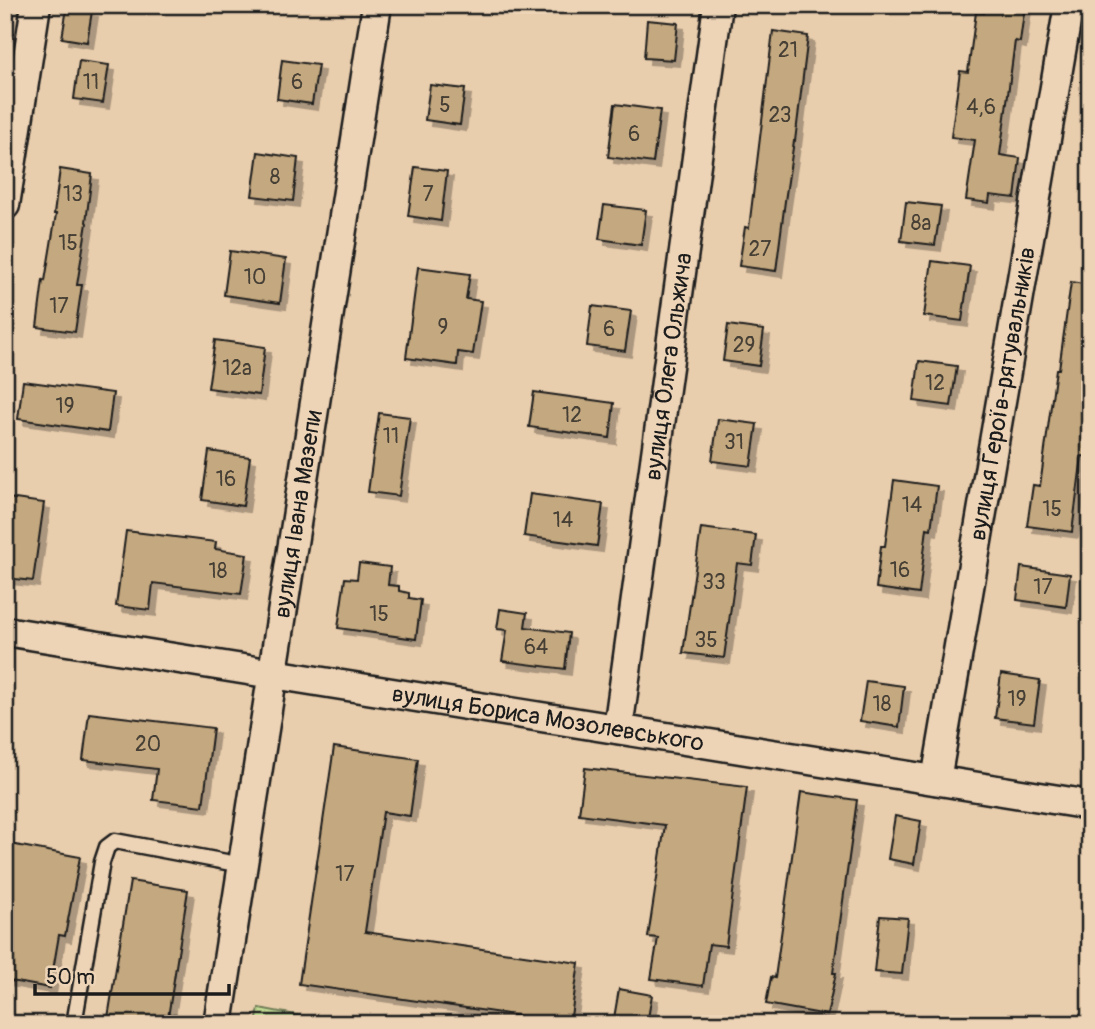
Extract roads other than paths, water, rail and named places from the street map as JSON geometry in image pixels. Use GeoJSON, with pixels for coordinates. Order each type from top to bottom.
{"type":"FeatureCollection","features":[{"type":"Feature","properties":{"kind":"street"},"geometry":{"type":"LineString","coordinates":[[5,205],[36,5]]}},
{"type":"Feature","properties":{"kind":"street","name":"вулиця Івана Мазепи"},"geometry":{"type":"LineString","coordinates":[[218,1024],[377,5]]}},
{"type":"Feature","properties":{"kind":"street","name":"вулиця Олега Ольжича"},"geometry":{"type":"LineString","coordinates":[[618,729],[718,5]]}},
{"type":"Feature","properties":{"kind":"street","name":"вулиця Героїв-рятувальників"},"geometry":{"type":"LineString","coordinates":[[936,780],[1069,5]]}},
{"type":"Feature","properties":{"kind":"street","name":"вулиця Бориса Мозолевського"},"geometry":{"type":"LineString","coordinates":[[5,631],[1090,805]]}},
{"type":"Feature","properties":{"kind":"lane"},"geometry":{"type":"LineString","coordinates":[[74,1024],[102,862],[107,847],[115,841],[242,865]]}}]}
